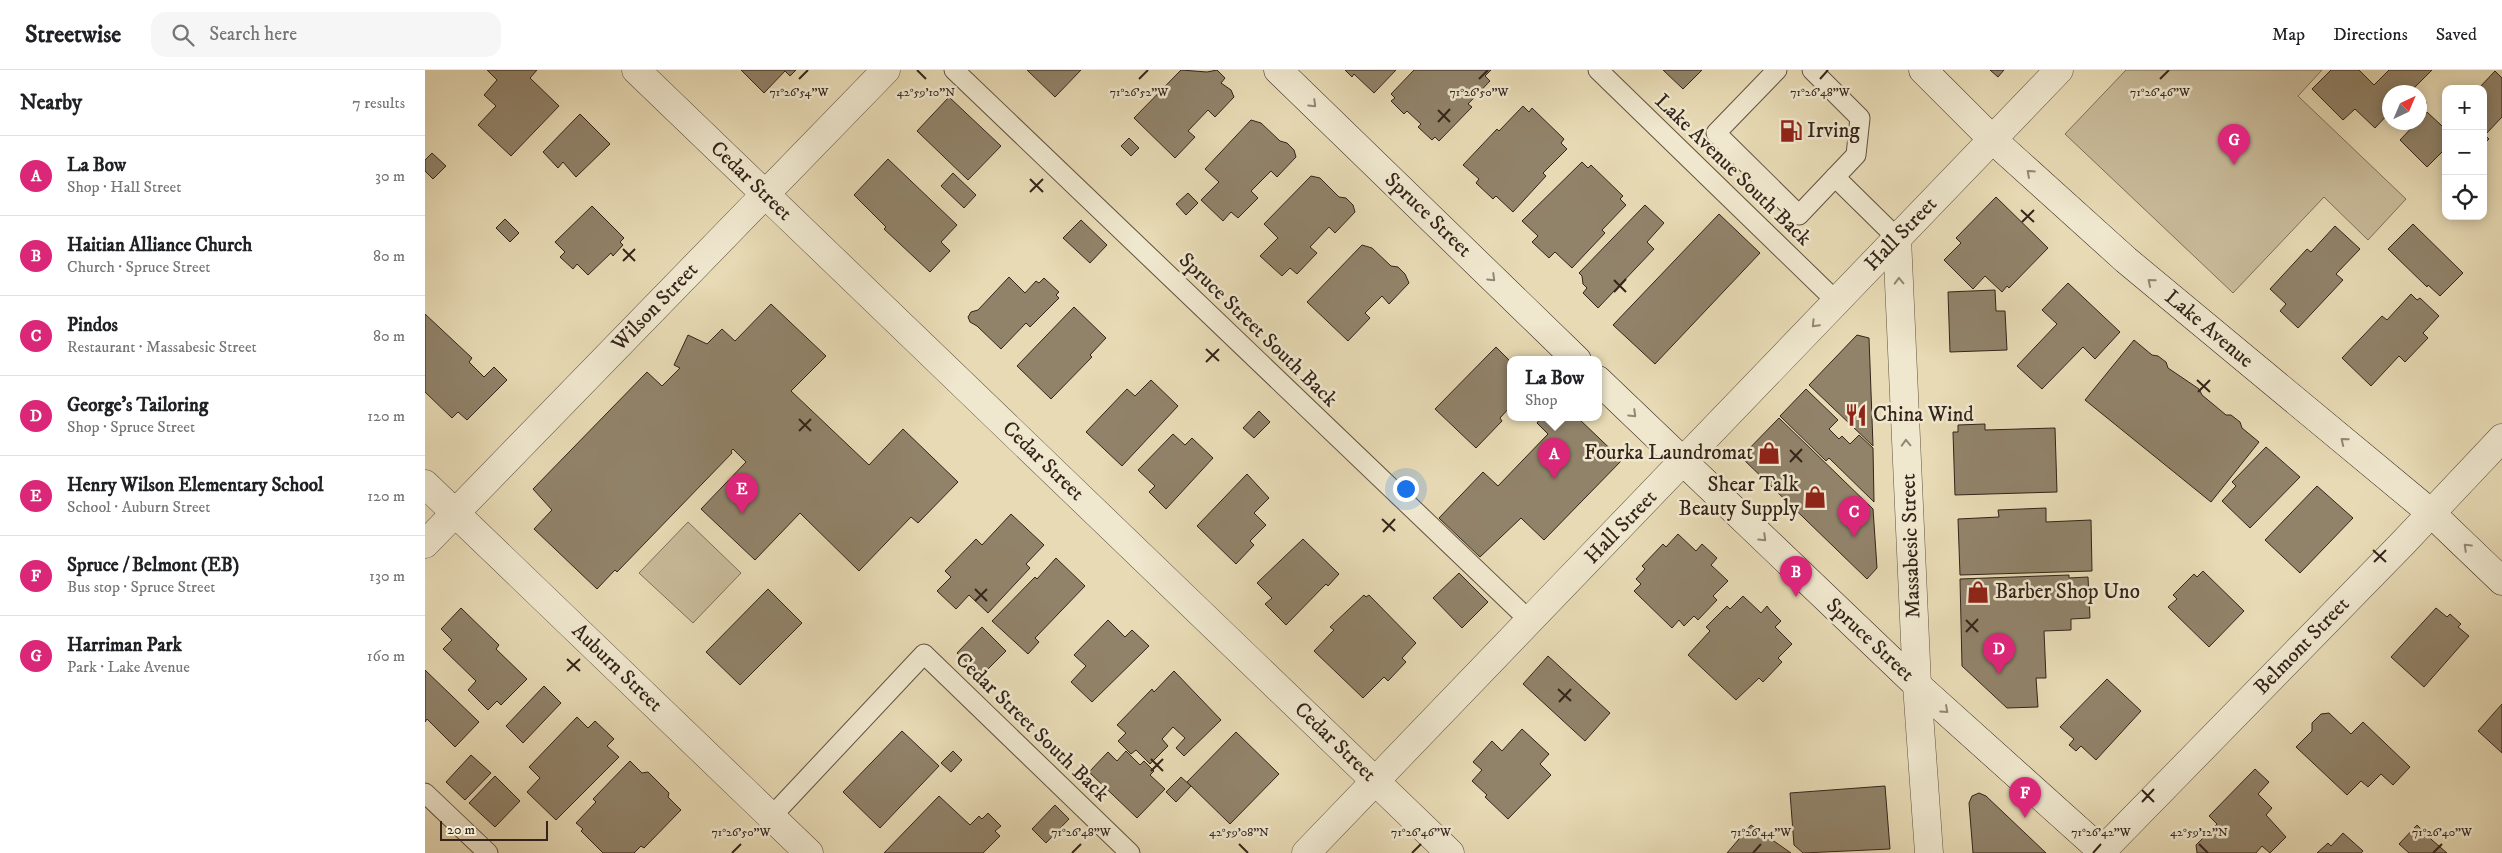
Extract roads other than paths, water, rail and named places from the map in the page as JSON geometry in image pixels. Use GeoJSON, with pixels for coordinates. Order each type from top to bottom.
{"type":"FeatureCollection","features":[{"type":"Feature","properties":{"kind":"street","name":"Cedar Street"},"geometry":{"type":"LineString","coordinates":[[636,70],[1451,853]]}},
{"type":"Feature","properties":{"kind":"street","name":"Wilson Street"},"geometry":{"type":"LineString","coordinates":[[425,544],[886,70]]}},
{"type":"Feature","properties":{"kind":"street","name":"Spruce Street"},"geometry":{"type":"LineString","coordinates":[[1278,70],[1573,356]]}},
{"type":"Feature","properties":{"kind":"street","name":"Lake Avenue"},"geometry":{"type":"LineString","coordinates":[[1923,70],[1992,139],[2133,266],[2431,513],[2502,581]]}},
{"type":"Feature","properties":{"kind":"street","name":"Hall Street"},"geometry":{"type":"LineString","coordinates":[[1307,853],[1531,622],[2059,70]]}},
{"type":"Feature","properties":{"kind":"street","name":"Massabesic Street"},"geometry":{"type":"LineString","coordinates":[[1897,238],[1917,684],[1929,853]]}},
{"type":"Feature","properties":{"kind":"street","name":"Spruce Street"},"geometry":{"type":"LineString","coordinates":[[1602,384],[1917,684],[2102,852]]}},
{"type":"Feature","properties":{"kind":"street","name":"Belmont Street"},"geometry":{"type":"LineString","coordinates":[[2102,852],[2502,438]]}},
{"type":"Feature","properties":{"kind":"street","name":"Auburn Street"},"geometry":{"type":"LineString","coordinates":[[425,484],[809,853]]}},
{"type":"Feature","properties":{"kind":"lane","name":"Spruce Street South Back"},"geometry":{"type":"LineString","coordinates":[[954,70],[1531,622]]}},
{"type":"Feature","properties":{"kind":"lane","name":"Lake Avenue South Back"},"geometry":{"type":"LineString","coordinates":[[1598,70],[1837,302]]}},
{"type":"Feature","properties":{"kind":"lane"},"geometry":{"type":"LineString","coordinates":[[1777,70],[1716,133],[1799,215],[1856,155],[1860,118],[1812,70]]}},
{"type":"Feature","properties":{"kind":"lane"},"geometry":{"type":"LineString","coordinates":[[1835,177],[1897,238]]}},
{"type":"Feature","properties":{"kind":"lane","name":"Cedar Street South Back"},"geometry":{"type":"LineString","coordinates":[[771,817],[924,654],[1130,853]]}},
{"type":"Feature","properties":{"kind":"lane"},"geometry":{"type":"LineString","coordinates":[[425,793],[488,853]]}},
{"type":"Feature","properties":{"kind":"place","name":"Irving"},"geometry":{"type":"Point","coordinates":[1791,131]}},
{"type":"Feature","properties":{"kind":"place","name":"Harriman Park"},"geometry":{"type":"Point","coordinates":[2234,165]}},
{"type":"Feature","properties":{"kind":"place","name":"China Wind"},"geometry":{"type":"Point","coordinates":[1856,415]}},
{"type":"Feature","properties":{"kind":"place","name":"Fourka Laundromat"},"geometry":{"type":"Point","coordinates":[1769,453]}},
{"type":"Feature","properties":{"kind":"place","name":"La Bow"},"geometry":{"type":"Point","coordinates":[1554,479]}},
{"type":"Feature","properties":{"kind":"place","name":"Shear Talk Beauty Supply"},"geometry":{"type":"Point","coordinates":[1815,497]}},
{"type":"Feature","properties":{"kind":"place","name":"Henry Wilson Elementary School"},"geometry":{"type":"Point","coordinates":[742,514]}},
{"type":"Feature","properties":{"kind":"place","name":"Pindos"},"geometry":{"type":"Point","coordinates":[1854,537]}},
{"type":"Feature","properties":{"kind":"place","name":"Barber Shop Uno"},"geometry":{"type":"Point","coordinates":[1978,592]}},
{"type":"Feature","properties":{"kind":"place","name":"Haitian Alliance Church"},"geometry":{"type":"Point","coordinates":[1796,597]}},
{"type":"Feature","properties":{"kind":"place","name":"George's Tailoring"},"geometry":{"type":"Point","coordinates":[1999,674]}},
{"type":"Feature","properties":{"kind":"place","name":"Spruce / Belmont (EB)"},"geometry":{"type":"Point","coordinates":[2025,818]}}]}
